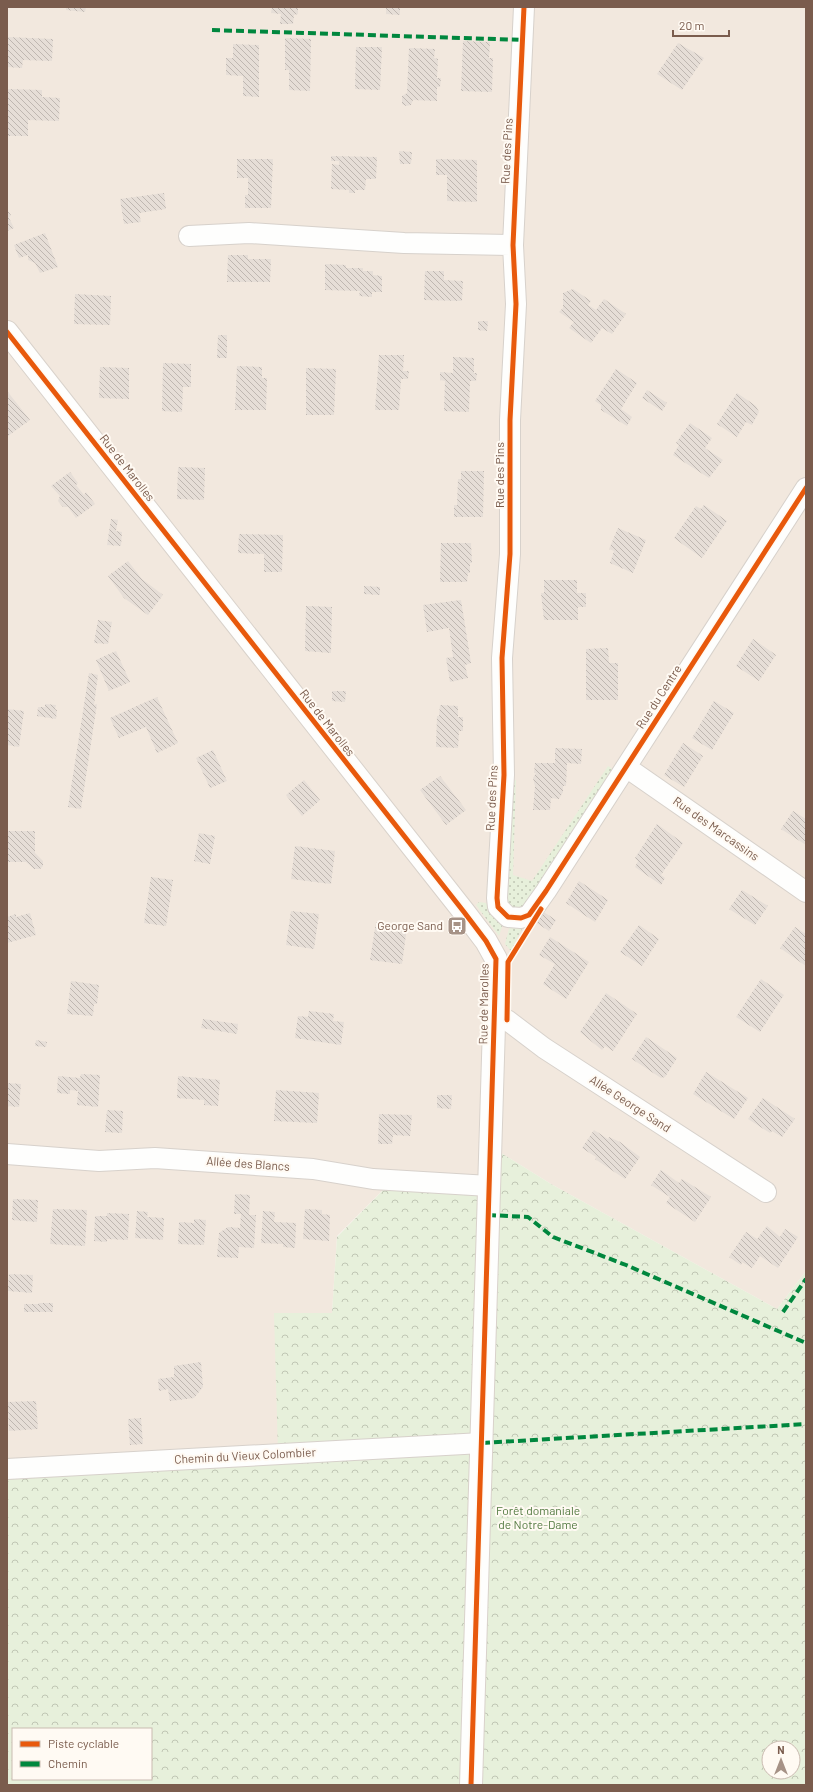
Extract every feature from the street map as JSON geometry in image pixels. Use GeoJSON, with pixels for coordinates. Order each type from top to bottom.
{"type":"FeatureCollection","features":[{"type":"Feature","properties":{"kind":"street","name":"Rue des Pins"},"geometry":{"type":"LineString","coordinates":[[524,7],[513,245],[516,304],[510,420],[510,554],[502,658],[504,775],[497,898],[498,907],[508,917],[522,918],[529,915]]}},
{"type":"Feature","properties":{"kind":"street"},"geometry":{"type":"LineString","coordinates":[[190,236],[249,233],[404,243],[513,245]]}},
{"type":"Feature","properties":{"kind":"street","name":"Rue de Marolles"},"geometry":{"type":"LineString","coordinates":[[7,332],[486,941],[496,959],[472,1785]]}},
{"type":"Feature","properties":{"kind":"street","name":"Rue du Centre"},"geometry":{"type":"LineString","coordinates":[[529,915],[806,488]]}},
{"type":"Feature","properties":{"kind":"street","name":"Rue des Marcassins"},"geometry":{"type":"LineString","coordinates":[[626,767],[806,892]]}},
{"type":"Feature","properties":{"kind":"street","name":"Allée George Sand"},"geometry":{"type":"LineString","coordinates":[[494,1020],[507,1020],[544,1048],[766,1192]]}},
{"type":"Feature","properties":{"kind":"street","name":"Allée des Blancs"},"geometry":{"type":"LineString","coordinates":[[7,1154],[99,1161],[155,1158],[313,1169],[373,1179],[489,1180]]}},
{"type":"Feature","properties":{"kind":"street","name":"Chemin du Vieux Colombier"},"geometry":{"type":"LineString","coordinates":[[7,1469],[482,1443]]}},
{"type":"Feature","properties":{"kind":"shaded area"},"geometry":{"type":"Polygon","coordinates":[[[7,7],[806,7],[806,1271],[777,1309],[551,1184],[490,1146],[489,1186],[393,1180],[337,1236],[332,1313],[278,1454],[7,1469],[7,7]]]}},
{"type":"Feature","properties":{"kind":"green space"},"geometry":{"type":"Polygon","coordinates":[[[608,766],[614,770],[527,909],[520,913],[504,903],[510,781],[516,780],[513,875],[532,881],[608,766]]]}},
{"type":"Feature","properties":{"kind":"green space"},"geometry":{"type":"Polygon","coordinates":[[[479,902],[486,903],[493,917],[503,924],[499,936],[476,905],[479,902]]]}},
{"type":"Feature","properties":{"kind":"green space"},"geometry":{"type":"Polygon","coordinates":[[[510,925],[524,925],[511,951],[505,944],[510,925]]]}},
{"type":"Feature","properties":{"kind":"green space","name":"Forêt domaniale de Notre-Dame"},"geometry":{"type":"Polygon","coordinates":[[[490,1146],[551,1184],[777,1309],[806,1271],[806,1785],[7,1785],[7,1469],[278,1454],[274,1313],[332,1313],[337,1237],[393,1180],[489,1186],[490,1146]]]}},
{"type":"Feature","properties":{"kind":"building"},"geometry":{"type":"Polygon","coordinates":[[[66,7],[86,7],[85,12],[66,10],[66,7]]]}},
{"type":"Feature","properties":{"kind":"building"},"geometry":{"type":"Polygon","coordinates":[[[272,7],[298,7],[298,14],[294,15],[293,24],[280,24],[281,14],[271,13],[272,7]]]}},
{"type":"Feature","properties":{"kind":"building"},"geometry":{"type":"Polygon","coordinates":[[[386,7],[400,7],[400,15],[386,14],[386,7]]]}},
{"type":"Feature","properties":{"kind":"building"},"geometry":{"type":"Polygon","coordinates":[[[7,37],[53,39],[52,61],[23,60],[22,68],[7,67],[7,37]]]}},
{"type":"Feature","properties":{"kind":"building"},"geometry":{"type":"Polygon","coordinates":[[[285,38],[311,39],[310,91],[289,90],[289,70],[285,70],[285,38]]]}},
{"type":"Feature","properties":{"kind":"building"},"geometry":{"type":"Polygon","coordinates":[[[463,41],[490,42],[489,58],[493,58],[492,92],[461,91],[463,41]]]}},
{"type":"Feature","properties":{"kind":"building"},"geometry":{"type":"Polygon","coordinates":[[[678,43],[704,58],[682,90],[657,74],[678,43]]]}},
{"type":"Feature","properties":{"kind":"building"},"geometry":{"type":"Polygon","coordinates":[[[233,44],[259,45],[259,97],[243,96],[243,76],[226,75],[226,58],[233,58],[233,44]]]}},
{"type":"Feature","properties":{"kind":"building"},"geometry":{"type":"Polygon","coordinates":[[[356,47],[382,47],[380,90],[355,89],[356,47]]]}},
{"type":"Feature","properties":{"kind":"building"},"geometry":{"type":"Polygon","coordinates":[[[409,48],[435,49],[434,58],[438,59],[437,78],[441,78],[440,87],[437,87],[437,101],[413,100],[411,105],[406,106],[402,104],[402,96],[407,93],[409,48]]]}},
{"type":"Feature","properties":{"kind":"building"},"geometry":{"type":"Polygon","coordinates":[[[7,89],[42,90],[42,97],[60,98],[59,121],[28,120],[28,136],[7,136],[7,89]]]}},
{"type":"Feature","properties":{"kind":"building"},"geometry":{"type":"Polygon","coordinates":[[[399,151],[412,152],[411,164],[400,164],[399,151]]]}},
{"type":"Feature","properties":{"kind":"building"},"geometry":{"type":"Polygon","coordinates":[[[331,156],[377,157],[376,179],[366,179],[365,190],[355,190],[355,193],[349,193],[349,190],[331,189],[332,164],[339,165],[339,161],[331,161],[331,156]]]}},
{"type":"Feature","properties":{"kind":"building"},"geometry":{"type":"Polygon","coordinates":[[[237,159],[273,159],[271,208],[245,208],[245,195],[248,195],[248,178],[237,178],[237,159]]]}},
{"type":"Feature","properties":{"kind":"building"},"geometry":{"type":"Polygon","coordinates":[[[436,159],[477,160],[477,202],[447,201],[447,175],[436,175],[436,159]]]}},
{"type":"Feature","properties":{"kind":"building"},"geometry":{"type":"Polygon","coordinates":[[[164,193],[166,209],[139,213],[141,222],[124,224],[120,199],[164,193]]]}},
{"type":"Feature","properties":{"kind":"building"},"geometry":{"type":"Polygon","coordinates":[[[7,210],[11,215],[9,218],[14,228],[7,231],[7,210]]]}},
{"type":"Feature","properties":{"kind":"building"},"geometry":{"type":"Polygon","coordinates":[[[45,233],[58,267],[40,273],[35,263],[28,260],[28,255],[19,258],[14,245],[45,233]]]}},
{"type":"Feature","properties":{"kind":"building"},"geometry":{"type":"Polygon","coordinates":[[[228,255],[248,255],[248,259],[271,259],[270,282],[227,282],[228,255]]]}},
{"type":"Feature","properties":{"kind":"building"},"geometry":{"type":"Polygon","coordinates":[[[325,264],[346,265],[346,268],[363,268],[363,271],[373,271],[373,275],[382,276],[382,292],[372,292],[372,297],[359,296],[360,291],[325,290],[325,264]]]}},
{"type":"Feature","properties":{"kind":"building"},"geometry":{"type":"Polygon","coordinates":[[[425,271],[444,271],[444,280],[463,281],[462,301],[424,300],[425,271]]]}},
{"type":"Feature","properties":{"kind":"building"},"geometry":{"type":"Polygon","coordinates":[[[573,289],[591,301],[588,305],[596,310],[604,299],[626,314],[612,334],[602,328],[591,343],[569,328],[574,322],[559,312],[563,308],[563,293],[573,289]]]}},
{"type":"Feature","properties":{"kind":"building"},"geometry":{"type":"Polygon","coordinates":[[[75,294],[111,296],[110,325],[74,324],[75,294]]]}},
{"type":"Feature","properties":{"kind":"building"},"geometry":{"type":"Polygon","coordinates":[[[478,321],[488,321],[487,331],[478,330],[478,321]]]}},
{"type":"Feature","properties":{"kind":"building"},"geometry":{"type":"Polygon","coordinates":[[[218,335],[227,335],[227,358],[217,358],[218,335]]]}},
{"type":"Feature","properties":{"kind":"building"},"geometry":{"type":"Polygon","coordinates":[[[379,355],[404,355],[403,371],[409,371],[408,379],[401,379],[399,410],[375,410],[379,355]]]}},
{"type":"Feature","properties":{"kind":"building"},"geometry":{"type":"Polygon","coordinates":[[[453,357],[474,358],[474,373],[477,373],[476,381],[470,381],[469,412],[444,411],[445,381],[440,380],[440,372],[453,373],[453,357]]]}},
{"type":"Feature","properties":{"kind":"building"},"geometry":{"type":"Polygon","coordinates":[[[163,363],[191,364],[191,387],[183,387],[182,412],[162,411],[163,363]]]}},
{"type":"Feature","properties":{"kind":"building"},"geometry":{"type":"Polygon","coordinates":[[[237,366],[262,367],[262,378],[267,378],[266,410],[235,410],[237,366]]]}},
{"type":"Feature","properties":{"kind":"building"},"geometry":{"type":"Polygon","coordinates":[[[100,367],[129,368],[129,399],[99,398],[100,367]]]}},
{"type":"Feature","properties":{"kind":"building"},"geometry":{"type":"Polygon","coordinates":[[[306,368],[336,369],[334,415],[306,415],[306,368]]]}},
{"type":"Feature","properties":{"kind":"building"},"geometry":{"type":"Polygon","coordinates":[[[616,369],[637,383],[621,409],[632,417],[627,426],[601,410],[601,405],[595,401],[616,369]]]}},
{"type":"Feature","properties":{"kind":"building"},"geometry":{"type":"Polygon","coordinates":[[[647,390],[667,403],[662,411],[642,398],[647,390]]]}},
{"type":"Feature","properties":{"kind":"building"},"geometry":{"type":"Polygon","coordinates":[[[7,391],[30,420],[8,436],[7,434],[7,391]]]}},
{"type":"Feature","properties":{"kind":"building"},"geometry":{"type":"Polygon","coordinates":[[[737,393],[756,406],[759,412],[752,425],[746,422],[737,437],[717,424],[737,393]]]}},
{"type":"Feature","properties":{"kind":"building"},"geometry":{"type":"Polygon","coordinates":[[[690,423],[712,438],[705,448],[723,460],[709,478],[673,455],[679,445],[676,443],[690,423]]]}},
{"type":"Feature","properties":{"kind":"building"},"geometry":{"type":"Polygon","coordinates":[[[178,467],[205,468],[204,500],[177,499],[178,467]]]}},
{"type":"Feature","properties":{"kind":"building"},"geometry":{"type":"Polygon","coordinates":[[[461,471],[484,471],[483,517],[454,517],[454,505],[457,505],[458,479],[461,479],[461,471]]]}},
{"type":"Feature","properties":{"kind":"building"},"geometry":{"type":"Polygon","coordinates":[[[70,472],[78,483],[76,485],[84,495],[86,492],[95,504],[76,518],[68,507],[63,507],[58,501],[60,496],[51,486],[70,472]]]}},
{"type":"Feature","properties":{"kind":"building"},"geometry":{"type":"Polygon","coordinates":[[[704,505],[727,521],[702,558],[674,538],[696,506],[701,509],[704,505]]]}},
{"type":"Feature","properties":{"kind":"building"},"geometry":{"type":"Polygon","coordinates":[[[111,519],[118,520],[116,531],[122,532],[121,546],[107,545],[111,519]]]}},
{"type":"Feature","properties":{"kind":"building"},"geometry":{"type":"Polygon","coordinates":[[[618,528],[646,540],[633,573],[610,563],[614,551],[609,549],[618,528]]]}},
{"type":"Feature","properties":{"kind":"building"},"geometry":{"type":"Polygon","coordinates":[[[239,534],[283,535],[282,572],[264,572],[264,554],[238,553],[239,534]]]}},
{"type":"Feature","properties":{"kind":"building"},"geometry":{"type":"Polygon","coordinates":[[[441,543],[471,543],[472,563],[470,563],[470,573],[468,573],[467,582],[440,582],[441,543]]]}},
{"type":"Feature","properties":{"kind":"building"},"geometry":{"type":"Polygon","coordinates":[[[128,561],[142,579],[163,595],[148,615],[124,598],[108,576],[128,561]]]}},
{"type":"Feature","properties":{"kind":"building"},"geometry":{"type":"Polygon","coordinates":[[[544,580],[577,580],[577,593],[586,593],[586,607],[578,607],[578,620],[544,620],[541,593],[544,593],[544,580]]]}},
{"type":"Feature","properties":{"kind":"building"},"geometry":{"type":"Polygon","coordinates":[[[364,586],[380,587],[380,595],[364,594],[364,586]]]}},
{"type":"Feature","properties":{"kind":"building"},"geometry":{"type":"Polygon","coordinates":[[[461,600],[471,663],[465,665],[468,678],[450,682],[446,658],[453,657],[449,628],[427,632],[423,605],[461,600]]]}},
{"type":"Feature","properties":{"kind":"building"},"geometry":{"type":"Polygon","coordinates":[[[306,606],[332,607],[331,653],[305,651],[306,606]]]}},
{"type":"Feature","properties":{"kind":"building"},"geometry":{"type":"Polygon","coordinates":[[[98,620],[112,622],[108,644],[94,643],[98,620]]]}},
{"type":"Feature","properties":{"kind":"building"},"geometry":{"type":"Polygon","coordinates":[[[753,639],[776,655],[759,681],[736,666],[753,639]]]}},
{"type":"Feature","properties":{"kind":"building"},"geometry":{"type":"Polygon","coordinates":[[[608,648],[609,663],[618,663],[618,700],[586,700],[586,649],[608,648]]]}},
{"type":"Feature","properties":{"kind":"building"},"geometry":{"type":"Polygon","coordinates":[[[116,651],[130,682],[109,691],[96,660],[116,651]]]}},
{"type":"Feature","properties":{"kind":"building"},"geometry":{"type":"Polygon","coordinates":[[[89,673],[98,675],[94,705],[97,704],[81,809],[68,807],[89,673]]]}},
{"type":"Feature","properties":{"kind":"building"},"geometry":{"type":"Polygon","coordinates":[[[332,691],[346,691],[345,702],[332,701],[332,691]]]}},
{"type":"Feature","properties":{"kind":"building"},"geometry":{"type":"Polygon","coordinates":[[[157,697],[178,743],[157,753],[146,727],[119,738],[110,718],[157,697]]]}},
{"type":"Feature","properties":{"kind":"building"},"geometry":{"type":"Polygon","coordinates":[[[714,701],[734,713],[712,750],[692,738],[714,701]]]}},
{"type":"Feature","properties":{"kind":"building"},"geometry":{"type":"Polygon","coordinates":[[[45,704],[56,705],[56,719],[37,716],[38,707],[45,707],[45,704]]]}},
{"type":"Feature","properties":{"kind":"building"},"geometry":{"type":"Polygon","coordinates":[[[440,705],[458,706],[458,717],[463,717],[463,731],[459,731],[458,748],[436,747],[437,716],[439,716],[440,705]]]}},
{"type":"Feature","properties":{"kind":"building"},"geometry":{"type":"Polygon","coordinates":[[[7,709],[24,711],[19,747],[7,745],[7,709]]]}},
{"type":"Feature","properties":{"kind":"building"},"geometry":{"type":"Polygon","coordinates":[[[683,743],[703,756],[684,787],[664,775],[683,743]]]}},
{"type":"Feature","properties":{"kind":"building"},"geometry":{"type":"Polygon","coordinates":[[[555,748],[582,749],[581,764],[567,763],[566,786],[563,786],[563,792],[559,799],[551,798],[550,810],[533,810],[535,786],[533,778],[536,773],[534,773],[535,763],[555,763],[555,748]]]}},
{"type":"Feature","properties":{"kind":"building"},"geometry":{"type":"Polygon","coordinates":[[[213,750],[227,781],[210,788],[196,758],[213,750]]]}},
{"type":"Feature","properties":{"kind":"building"},"geometry":{"type":"Polygon","coordinates":[[[440,776],[466,810],[446,825],[420,790],[440,776]]]}},
{"type":"Feature","properties":{"kind":"building"},"geometry":{"type":"Polygon","coordinates":[[[304,780],[320,800],[302,816],[286,795],[304,780]]]}},
{"type":"Feature","properties":{"kind":"building"},"geometry":{"type":"Polygon","coordinates":[[[793,811],[806,819],[806,845],[781,829],[793,811]]]}},
{"type":"Feature","properties":{"kind":"building"},"geometry":{"type":"Polygon","coordinates":[[[657,824],[683,843],[661,875],[665,878],[661,885],[635,867],[638,861],[635,858],[657,824]]]}},
{"type":"Feature","properties":{"kind":"building"},"geometry":{"type":"Polygon","coordinates":[[[7,831],[35,831],[35,853],[43,861],[43,866],[40,869],[34,869],[26,862],[7,862],[7,831]]]}},
{"type":"Feature","properties":{"kind":"building"},"geometry":{"type":"Polygon","coordinates":[[[199,833],[215,836],[210,864],[194,861],[199,833]]]}},
{"type":"Feature","properties":{"kind":"building"},"geometry":{"type":"Polygon","coordinates":[[[295,846],[335,851],[331,884],[291,879],[295,846]]]}},
{"type":"Feature","properties":{"kind":"building"},"geometry":{"type":"Polygon","coordinates":[[[151,877],[173,880],[166,926],[144,923],[151,877]]]}},
{"type":"Feature","properties":{"kind":"building"},"geometry":{"type":"Polygon","coordinates":[[[579,881],[608,900],[595,922],[566,903],[579,881]]]}},
{"type":"Feature","properties":{"kind":"building"},"geometry":{"type":"Polygon","coordinates":[[[742,890],[768,906],[755,925],[729,909],[742,890]]]}},
{"type":"Feature","properties":{"kind":"building"},"geometry":{"type":"Polygon","coordinates":[[[291,911],[319,914],[314,949],[286,945],[291,911]]]}},
{"type":"Feature","properties":{"kind":"building"},"geometry":{"type":"Polygon","coordinates":[[[542,911],[556,920],[549,931],[535,922],[542,911]]]}},
{"type":"Feature","properties":{"kind":"building"},"geometry":{"type":"Polygon","coordinates":[[[30,913],[36,935],[7,943],[7,917],[16,914],[16,917],[30,913]]]}},
{"type":"Feature","properties":{"kind":"building"},"geometry":{"type":"Polygon","coordinates":[[[376,922],[407,927],[402,964],[370,960],[376,922]]]}},
{"type":"Feature","properties":{"kind":"building"},"geometry":{"type":"Polygon","coordinates":[[[639,925],[659,939],[642,966],[620,952],[639,925]]]}},
{"type":"Feature","properties":{"kind":"building"},"geometry":{"type":"Polygon","coordinates":[[[795,927],[806,934],[806,966],[780,948],[795,927]]]}},
{"type":"Feature","properties":{"kind":"building"},"geometry":{"type":"Polygon","coordinates":[[[550,937],[589,962],[566,999],[543,984],[555,964],[539,955],[550,937]]]}},
{"type":"Feature","properties":{"kind":"building"},"geometry":{"type":"Polygon","coordinates":[[[761,979],[784,995],[760,1032],[736,1017],[761,979]]]}},
{"type":"Feature","properties":{"kind":"building"},"geometry":{"type":"Polygon","coordinates":[[[71,981],[99,985],[97,1004],[94,1004],[93,1016],[67,1014],[71,981]]]}},
{"type":"Feature","properties":{"kind":"building"},"geometry":{"type":"Polygon","coordinates":[[[606,993],[637,1014],[613,1051],[605,1046],[602,1050],[580,1032],[606,993]]]}},
{"type":"Feature","properties":{"kind":"building"},"geometry":{"type":"Polygon","coordinates":[[[309,1011],[334,1014],[333,1021],[344,1022],[341,1045],[295,1038],[298,1016],[308,1017],[309,1011]]]}},
{"type":"Feature","properties":{"kind":"building"},"geometry":{"type":"Polygon","coordinates":[[[203,1019],[238,1024],[237,1034],[201,1028],[203,1019]]]}},
{"type":"Feature","properties":{"kind":"building"},"geometry":{"type":"Polygon","coordinates":[[[646,1037],[677,1058],[665,1077],[661,1078],[632,1059],[646,1037]]]}},
{"type":"Feature","properties":{"kind":"building"},"geometry":{"type":"Polygon","coordinates":[[[36,1040],[47,1042],[46,1047],[35,1046],[36,1040]]]}},
{"type":"Feature","properties":{"kind":"building"},"geometry":{"type":"Polygon","coordinates":[[[706,1072],[748,1098],[734,1119],[693,1094],[706,1072]]]}},
{"type":"Feature","properties":{"kind":"building"},"geometry":{"type":"Polygon","coordinates":[[[81,1074],[100,1075],[98,1107],[77,1105],[78,1091],[70,1090],[70,1094],[57,1093],[58,1076],[80,1078],[81,1074]]]}},
{"type":"Feature","properties":{"kind":"building"},"geometry":{"type":"Polygon","coordinates":[[[178,1076],[220,1080],[218,1106],[204,1105],[204,1100],[177,1098],[178,1076]]]}},
{"type":"Feature","properties":{"kind":"building"},"geometry":{"type":"Polygon","coordinates":[[[7,1083],[21,1084],[19,1107],[7,1106],[7,1083]]]}},
{"type":"Feature","properties":{"kind":"building"},"geometry":{"type":"Polygon","coordinates":[[[276,1090],[319,1093],[317,1123],[274,1121],[276,1090]]]}},
{"type":"Feature","properties":{"kind":"building"},"geometry":{"type":"Polygon","coordinates":[[[437,1095],[452,1095],[451,1109],[437,1108],[437,1095]]]}},
{"type":"Feature","properties":{"kind":"building"},"geometry":{"type":"Polygon","coordinates":[[[763,1098],[795,1119],[782,1137],[772,1131],[770,1133],[748,1119],[763,1098]]]}},
{"type":"Feature","properties":{"kind":"building"},"geometry":{"type":"Polygon","coordinates":[[[107,1110],[123,1111],[122,1133],[105,1132],[107,1110]]]}},
{"type":"Feature","properties":{"kind":"building"},"geometry":{"type":"Polygon","coordinates":[[[379,1114],[412,1115],[410,1136],[393,1135],[392,1144],[378,1144],[379,1114]]]}},
{"type":"Feature","properties":{"kind":"building"},"geometry":{"type":"Polygon","coordinates":[[[594,1130],[608,1139],[609,1137],[620,1142],[640,1157],[625,1179],[595,1159],[596,1157],[582,1148],[594,1130]]]}},
{"type":"Feature","properties":{"kind":"building"},"geometry":{"type":"Polygon","coordinates":[[[661,1170],[679,1183],[682,1179],[711,1197],[695,1222],[666,1203],[670,1197],[651,1185],[661,1170]]]}},
{"type":"Feature","properties":{"kind":"building"},"geometry":{"type":"Polygon","coordinates":[[[235,1194],[250,1195],[249,1215],[256,1215],[254,1248],[239,1247],[238,1258],[217,1257],[219,1233],[228,1227],[240,1228],[241,1214],[234,1214],[235,1194]]]}},
{"type":"Feature","properties":{"kind":"building"},"geometry":{"type":"Polygon","coordinates":[[[13,1199],[38,1200],[37,1222],[12,1220],[13,1199]]]}},
{"type":"Feature","properties":{"kind":"building"},"geometry":{"type":"Polygon","coordinates":[[[53,1209],[87,1210],[85,1246],[50,1244],[53,1209]]]}},
{"type":"Feature","properties":{"kind":"building"},"geometry":{"type":"Polygon","coordinates":[[[305,1209],[322,1210],[322,1214],[330,1215],[329,1241],[303,1239],[305,1209]]]}},
{"type":"Feature","properties":{"kind":"building"},"geometry":{"type":"Polygon","coordinates":[[[137,1211],[148,1212],[147,1217],[164,1218],[163,1240],[135,1238],[137,1211]]]}},
{"type":"Feature","properties":{"kind":"building"},"geometry":{"type":"Polygon","coordinates":[[[263,1211],[275,1212],[274,1222],[296,1223],[295,1248],[283,1247],[283,1244],[261,1243],[263,1211]]]}},
{"type":"Feature","properties":{"kind":"building"},"geometry":{"type":"Polygon","coordinates":[[[107,1213],[129,1214],[128,1240],[107,1239],[107,1242],[94,1241],[95,1216],[107,1216],[107,1213]]]}},
{"type":"Feature","properties":{"kind":"building"},"geometry":{"type":"Polygon","coordinates":[[[194,1219],[206,1220],[204,1245],[178,1244],[179,1222],[194,1223],[194,1219]]]}},
{"type":"Feature","properties":{"kind":"building"},"geometry":{"type":"Polygon","coordinates":[[[767,1226],[780,1237],[785,1229],[798,1237],[778,1268],[760,1256],[752,1268],[742,1262],[741,1265],[729,1257],[746,1232],[757,1239],[767,1226]]]}},
{"type":"Feature","properties":{"kind":"building"},"geometry":{"type":"Polygon","coordinates":[[[9,1274],[33,1275],[32,1293],[8,1291],[9,1274]]]}},
{"type":"Feature","properties":{"kind":"building"},"geometry":{"type":"Polygon","coordinates":[[[53,1303],[53,1312],[24,1312],[24,1304],[53,1303]]]}},
{"type":"Feature","properties":{"kind":"building"},"geometry":{"type":"Polygon","coordinates":[[[201,1362],[203,1387],[194,1398],[170,1401],[168,1389],[159,1391],[158,1379],[174,1377],[174,1366],[201,1362]]]}},
{"type":"Feature","properties":{"kind":"building"},"geometry":{"type":"Polygon","coordinates":[[[36,1401],[38,1429],[9,1431],[8,1402],[36,1401]]]}},
{"type":"Feature","properties":{"kind":"building"},"geometry":{"type":"Polygon","coordinates":[[[141,1418],[143,1444],[130,1445],[128,1419],[141,1418]]]}},
{"type":"Feature","properties":{"kind":"marked path"},"geometry":{"type":"LineString","coordinates":[[212,30],[524,40]]}},
{"type":"Feature","properties":{"kind":"marked path"},"geometry":{"type":"LineString","coordinates":[[488,1215],[528,1217],[553,1237],[626,1265],[806,1343]]}},
{"type":"Feature","properties":{"kind":"marked path"},"geometry":{"type":"LineString","coordinates":[[783,1312],[806,1279]]}},
{"type":"Feature","properties":{"kind":"marked path"},"geometry":{"type":"LineString","coordinates":[[482,1443],[806,1424]]}},
{"type":"Feature","properties":{"kind":"cycle path"},"geometry":{"type":"LineString","coordinates":[[524,7],[513,245],[516,304],[510,420],[510,554],[502,658],[504,775],[497,898],[498,907],[508,917],[521,918],[529,915],[546,891],[806,488]]}},
{"type":"Feature","properties":{"kind":"cycle path"},"geometry":{"type":"LineString","coordinates":[[7,332],[464,912],[486,941],[496,959],[471,1785]]}},
{"type":"Feature","properties":{"kind":"cycle path"},"geometry":{"type":"LineString","coordinates":[[507,1020],[508,962],[541,909]]}},
{"type":"Feature","properties":{"kind":"place","name":"George Sand"},"geometry":{"type":"Point","coordinates":[457,926]}}]}
